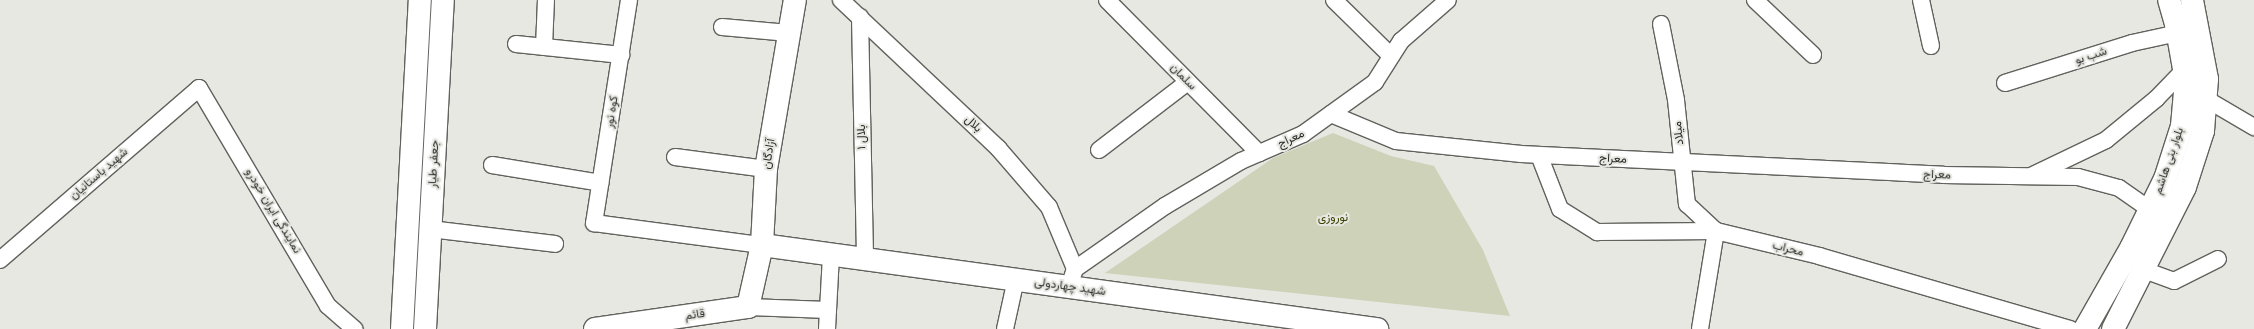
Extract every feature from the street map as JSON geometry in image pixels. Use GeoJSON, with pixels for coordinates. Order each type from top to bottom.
{"type":"FeatureCollection","features":[{"type":"Feature","properties":{"kind":"street","name":"جعفر طیار"},"geometry":{"type":"LineString","coordinates":[[402,329],[420,0]]}},
{"type":"Feature","properties":{"kind":"street","name":"جعفر طیار"},"geometry":{"type":"LineString","coordinates":[[425,329],[443,0]]}},
{"type":"Feature","properties":{"kind":"street"},"geometry":{"type":"LineString","coordinates":[[544,47],[546,0]]}},
{"type":"Feature","properties":{"kind":"street","name":"کوه نور"},"geometry":{"type":"LineString","coordinates":[[629,0],[594,223],[762,245]]}},
{"type":"Feature","properties":{"kind":"street","name":"آزادگان"},"geometry":{"type":"LineString","coordinates":[[748,307],[762,245],[766,169],[795,0]]}},
{"type":"Feature","properties":{"kind":"street","name":"بلال"},"geometry":{"type":"LineString","coordinates":[[841,0],[998,148],[1049,207],[1072,278]]}},
{"type":"Feature","properties":{"kind":"street","name":"سلمان"},"geometry":{"type":"LineString","coordinates":[[1107,0],[1259,153]]}},
{"type":"Feature","properties":{"kind":"street"},"geometry":{"type":"LineString","coordinates":[[1334,0],[1391,56]]}},
{"type":"Feature","properties":{"kind":"street"},"geometry":{"type":"LineString","coordinates":[[1332,114],[1375,82],[1401,41],[1448,0]]}},
{"type":"Feature","properties":{"kind":"street"},"geometry":{"type":"LineString","coordinates":[[1755,0],[1813,55]]}},
{"type":"Feature","properties":{"kind":"street"},"geometry":{"type":"LineString","coordinates":[[1921,0],[1932,46]]}},
{"type":"Feature","properties":{"kind":"street","name":"بلوار بنی هاشم"},"geometry":{"type":"LineString","coordinates":[[2085,329],[2150,210],[2165,179],[2182,126],[2186,80],[2178,33],[2169,0]]}},
{"type":"Feature","properties":{"kind":"street","name":"بلوار بنی هاشم"},"geometry":{"type":"LineString","coordinates":[[2113,329],[2185,187],[2203,131],[2207,80],[2196,3]]}},
{"type":"Feature","properties":{"kind":"street","name":"بلال ۱"},"geometry":{"type":"LineString","coordinates":[[860,17],[865,258]]}},
{"type":"Feature","properties":{"kind":"street","name":"میلاد"},"geometry":{"type":"LineString","coordinates":[[1661,24],[1676,100],[1687,204],[1716,231]]}},
{"type":"Feature","properties":{"kind":"street"},"geometry":{"type":"LineString","coordinates":[[722,27],[789,33]]}},
{"type":"Feature","properties":{"kind":"street","name":"شب بو"},"geometry":{"type":"LineString","coordinates":[[2005,83],[2146,39],[2178,33]]}},
{"type":"Feature","properties":{"kind":"street"},"geometry":{"type":"LineString","coordinates":[[516,44],[621,55]]}},
{"type":"Feature","properties":{"kind":"street","name":"معراج"},"geometry":{"type":"LineString","coordinates":[[1072,278],[1165,206],[1241,161],[1303,134],[1332,114],[1396,142],[1539,155],[1942,175],[2030,177],[2106,140],[2156,99],[2184,70]]}},
{"type":"Feature","properties":{"kind":"street"},"geometry":{"type":"LineString","coordinates":[[1099,150],[1188,82]]}},
{"type":"Feature","properties":{"kind":"street","name":"شهید باستانیان"},"geometry":{"type":"LineString","coordinates":[[0,260],[199,88]]}},
{"type":"Feature","properties":{"kind":"street","name":"نمایندگی ایران خودرو"},"geometry":{"type":"LineString","coordinates":[[199,88],[328,306],[354,329]]}},
{"type":"Feature","properties":{"kind":"street"},"geometry":{"type":"LineString","coordinates":[[2206,100],[2254,127]]}},
{"type":"Feature","properties":{"kind":"street","name":"محراب"},"geometry":{"type":"LineString","coordinates":[[1539,155],[1560,209],[1598,232],[1716,231],[1819,256],[2071,329]]}},
{"type":"Feature","properties":{"kind":"street"},"geometry":{"type":"LineString","coordinates":[[675,157],[766,169]]}},
{"type":"Feature","properties":{"kind":"street"},"geometry":{"type":"LineString","coordinates":[[492,165],[601,183]]}},
{"type":"Feature","properties":{"kind":"street"},"geometry":{"type":"LineString","coordinates":[[2030,177],[2078,178],[2119,188],[2150,210]]}},
{"type":"Feature","properties":{"kind":"street"},"geometry":{"type":"LineString","coordinates":[[430,229],[555,244]]}},
{"type":"Feature","properties":{"kind":"street"},"geometry":{"type":"LineString","coordinates":[[1700,329],[1716,231]]}},
{"type":"Feature","properties":{"kind":"street","name":"شهید چهاردولی"},"geometry":{"type":"LineString","coordinates":[[762,245],[1016,279],[1072,278],[1377,329]]}},
{"type":"Feature","properties":{"kind":"street"},"geometry":{"type":"LineString","coordinates":[[827,329],[831,254]]}},
{"type":"Feature","properties":{"kind":"street"},"geometry":{"type":"LineString","coordinates":[[2144,270],[2174,281],[2218,259]]}},
{"type":"Feature","properties":{"kind":"street"},"geometry":{"type":"LineString","coordinates":[[1005,329],[1016,279]]}},
{"type":"Feature","properties":{"kind":"street"},"geometry":{"type":"LineString","coordinates":[[748,307],[828,310]]}},
{"type":"Feature","properties":{"kind":"street","name":"قائم"},"geometry":{"type":"LineString","coordinates":[[595,329],[691,322],[748,307]]}},
{"type":"Feature","properties":{"kind":"green space","name":"نوروزی"},"geometry":{"type":"Polygon","coordinates":[[[1333,133],[1391,156],[1434,166],[1483,250],[1510,316],[1105,273],[1273,158],[1333,133]]]}}]}
